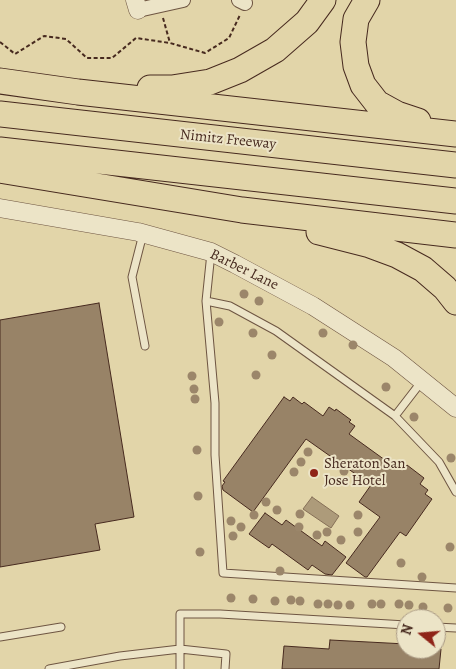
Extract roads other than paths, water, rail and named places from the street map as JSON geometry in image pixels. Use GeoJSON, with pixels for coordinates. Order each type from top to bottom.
{"type":"FeatureCollection","features":[{"type":"Feature","properties":{"kind":"highway"},"geometry":{"type":"LineString","coordinates":[[54,88],[80,86],[137,89],[172,88],[210,82],[240,70],[275,50],[306,22],[323,0]]}},
{"type":"Feature","properties":{"kind":"highway"},"geometry":{"type":"LineString","coordinates":[[367,0],[356,19],[353,42],[356,66],[363,85],[377,103],[397,114],[456,134]]}},
{"type":"Feature","properties":{"kind":"highway"},"geometry":{"type":"LineString","coordinates":[[0,81],[456,134]]}},
{"type":"Feature","properties":{"kind":"highway","name":"Nimitz Freeway"},"geometry":{"type":"LineString","coordinates":[[0,114],[456,166]]}},
{"type":"Feature","properties":{"kind":"highway"},"geometry":{"type":"LineString","coordinates":[[0,150],[456,201]]}},
{"type":"Feature","properties":{"kind":"highway"},"geometry":{"type":"LineString","coordinates":[[0,170],[242,210],[456,235]]}},
{"type":"Feature","properties":{"kind":"highway"},"geometry":{"type":"LineString","coordinates":[[242,210],[262,219],[370,245],[398,255],[423,269],[445,288],[456,302]]}},
{"type":"Feature","properties":{"kind":"street"},"geometry":{"type":"LineString","coordinates":[[136,5],[160,5],[183,0]]}},
{"type":"Feature","properties":{"kind":"street","name":"Barber Lane"},"geometry":{"type":"LineString","coordinates":[[0,208],[143,233],[211,252],[313,306],[394,358],[456,408]]}},
{"type":"Feature","properties":{"kind":"lane"},"geometry":{"type":"LineString","coordinates":[[143,233],[132,277],[145,346]]}},
{"type":"Feature","properties":{"kind":"lane"},"geometry":{"type":"LineString","coordinates":[[211,252],[206,301],[215,403],[215,455],[224,573],[456,588]]}},
{"type":"Feature","properties":{"kind":"lane"},"geometry":{"type":"LineString","coordinates":[[206,301],[230,306],[276,331],[395,416],[439,462],[456,492]]}},
{"type":"Feature","properties":{"kind":"lane"},"geometry":{"type":"LineString","coordinates":[[395,416],[423,380]]}},
{"type":"Feature","properties":{"kind":"lane"},"geometry":{"type":"LineString","coordinates":[[180,669],[180,614],[220,614],[396,624]]}},
{"type":"Feature","properties":{"kind":"lane"},"geometry":{"type":"LineString","coordinates":[[0,637],[61,627]]}},
{"type":"Feature","properties":{"kind":"lane"},"geometry":{"type":"LineString","coordinates":[[49,669],[120,656],[180,649],[226,654],[225,669]]}},
{"type":"Feature","properties":{"kind":"place","name":"Sheraton San Jose Hotel"},"geometry":{"type":"Point","coordinates":[314,473]}}]}
